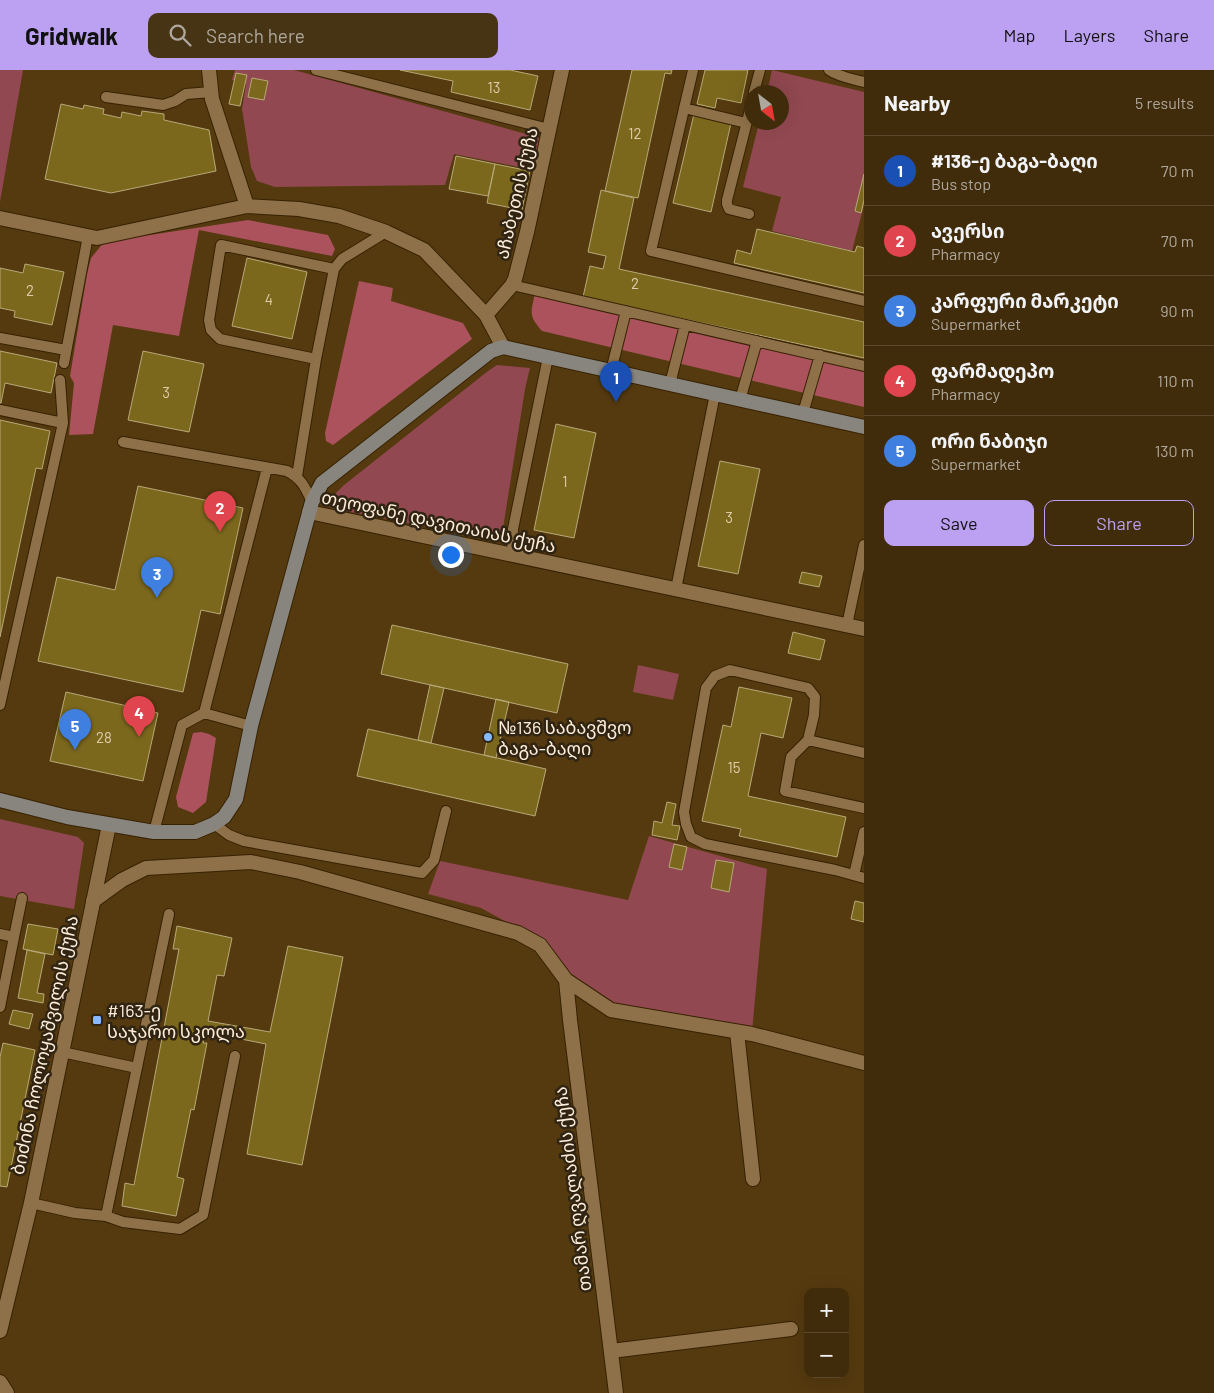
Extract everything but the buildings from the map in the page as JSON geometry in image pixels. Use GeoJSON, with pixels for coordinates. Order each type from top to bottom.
{"type":"FeatureCollection","features":[{"type":"Feature","properties":{"kind":"main road"},"geometry":{"type":"LineString","coordinates":[[310,507],[322,483],[471,366],[491,351],[503,347],[740,400],[863,423]]}},
{"type":"Feature","properties":{"kind":"main road","name":"თეოფანე დავითაიას ქუჩა"},"geometry":{"type":"LineString","coordinates":[[0,800],[109,825],[154,832],[196,832],[224,817],[236,800],[251,726],[310,507]]}},
{"type":"Feature","properties":{"kind":"street"},"geometry":{"type":"LineString","coordinates":[[209,70],[216,109],[246,206]]}},
{"type":"Feature","properties":{"kind":"street","name":"აჩაბეთის ქუჩა"},"geometry":{"type":"LineString","coordinates":[[486,315],[512,285],[527,232],[562,70]]}},
{"type":"Feature","properties":{"kind":"street"},"geometry":{"type":"LineString","coordinates":[[0,218],[98,238],[246,206],[300,209],[339,216],[386,232],[424,250],[486,315],[503,347]]}},
{"type":"Feature","properties":{"kind":"street","name":"თეოფანე დავითაიას ქუჩა"},"geometry":{"type":"LineString","coordinates":[[310,507],[512,555],[864,628]]}},
{"type":"Feature","properties":{"kind":"street","name":"ბიძინა ჩოლოყაშვილის ქუჩა"},"geometry":{"type":"LineString","coordinates":[[0,1331],[31,1203],[109,825]]}},
{"type":"Feature","properties":{"kind":"street"},"geometry":{"type":"LineString","coordinates":[[93,901],[122,880],[146,868],[251,862],[300,872],[518,933],[540,945],[566,980],[611,1010],[752,1034],[864,1063]]}},
{"type":"Feature","properties":{"kind":"street","name":"თამარ ღვალაძის ქუჩა"},"geometry":{"type":"LineString","coordinates":[[566,980],[616,1393]]}},
{"type":"Feature","properties":{"kind":"street"},"geometry":{"type":"LineString","coordinates":[[737,1032],[753,1179]]}},
{"type":"Feature","properties":{"kind":"street"},"geometry":{"type":"LineString","coordinates":[[611,1352],[791,1329]]}},
{"type":"Feature","properties":{"kind":"street"},"geometry":{"type":"LineString","coordinates":[[0,1382],[6,1393]]}},
{"type":"Feature","properties":{"kind":"lane"},"geometry":{"type":"LineString","coordinates":[[316,70],[550,129]]}},
{"type":"Feature","properties":{"kind":"lane"},"geometry":{"type":"LineString","coordinates":[[693,70],[650,251],[864,301]]}},
{"type":"Feature","properties":{"kind":"lane"},"geometry":{"type":"LineString","coordinates":[[756,85],[760,70]]}},
{"type":"Feature","properties":{"kind":"lane"},"geometry":{"type":"LineString","coordinates":[[830,70],[864,82]]}},
{"type":"Feature","properties":{"kind":"lane"},"geometry":{"type":"LineString","coordinates":[[106,97],[163,105],[175,101],[186,94],[212,92]]}},
{"type":"Feature","properties":{"kind":"lane"},"geometry":{"type":"LineString","coordinates":[[684,108],[744,123]]}},
{"type":"Feature","properties":{"kind":"lane"},"geometry":{"type":"LineString","coordinates":[[744,130],[727,204],[729,209],[750,214]]}},
{"type":"Feature","properties":{"kind":"lane"},"geometry":{"type":"LineString","coordinates":[[297,476],[316,359],[334,268],[342,259],[386,232]]}},
{"type":"Feature","properties":{"kind":"lane"},"geometry":{"type":"LineString","coordinates":[[64,363],[88,236]]}},
{"type":"Feature","properties":{"kind":"lane"},"geometry":{"type":"LineString","coordinates":[[316,359],[220,339],[212,330],[209,320],[221,245],[334,268]]}},
{"type":"Feature","properties":{"kind":"lane"},"geometry":{"type":"LineString","coordinates":[[512,285],[864,366]]}},
{"type":"Feature","properties":{"kind":"lane"},"geometry":{"type":"LineString","coordinates":[[611,371],[626,311]]}},
{"type":"Feature","properties":{"kind":"lane"},"geometry":{"type":"LineString","coordinates":[[670,384],[685,325]]}},
{"type":"Feature","properties":{"kind":"lane"},"geometry":{"type":"LineString","coordinates":[[0,338],[66,350]]}},
{"type":"Feature","properties":{"kind":"lane"},"geometry":{"type":"LineString","coordinates":[[740,400],[757,342]]}},
{"type":"Feature","properties":{"kind":"lane"},"geometry":{"type":"LineString","coordinates":[[803,413],[820,356]]}},
{"type":"Feature","properties":{"kind":"lane"},"geometry":{"type":"LineString","coordinates":[[512,555],[513,529],[548,357]]}},
{"type":"Feature","properties":{"kind":"lane"},"geometry":{"type":"LineString","coordinates":[[0,705],[63,423],[60,380]]}},
{"type":"Feature","properties":{"kind":"lane"},"geometry":{"type":"LineString","coordinates":[[676,589],[715,394]]}},
{"type":"Feature","properties":{"kind":"lane"},"geometry":{"type":"LineString","coordinates":[[0,410],[63,423]]}},
{"type":"Feature","properties":{"kind":"lane"},"geometry":{"type":"LineString","coordinates":[[123,442],[287,471],[302,481],[310,507]]}},
{"type":"Feature","properties":{"kind":"lane"},"geometry":{"type":"LineString","coordinates":[[204,713],[267,468]]}},
{"type":"Feature","properties":{"kind":"lane"},"geometry":{"type":"LineString","coordinates":[[847,625],[864,546]]}},
{"type":"Feature","properties":{"kind":"lane"},"geometry":{"type":"LineString","coordinates":[[864,808],[785,791],[791,757],[808,740],[814,715],[815,697],[808,688],[730,670],[715,676],[706,688],[684,812],[691,837],[705,844],[859,876],[864,832]]}},
{"type":"Feature","properties":{"kind":"lane"},"geometry":{"type":"LineString","coordinates":[[154,832],[182,725],[204,713],[251,726]]}},
{"type":"Feature","properties":{"kind":"lane"},"geometry":{"type":"LineString","coordinates":[[808,740],[864,753]]}},
{"type":"Feature","properties":{"kind":"lane"},"geometry":{"type":"LineString","coordinates":[[214,824],[229,835],[244,842],[422,873],[434,860],[446,811]]}},
{"type":"Feature","properties":{"kind":"lane"},"geometry":{"type":"LineString","coordinates":[[0,1007],[22,898]]}},
{"type":"Feature","properties":{"kind":"lane"},"geometry":{"type":"LineString","coordinates":[[106,1216],[169,914]]}},
{"type":"Feature","properties":{"kind":"lane"},"geometry":{"type":"LineString","coordinates":[[0,934],[14,937]]}},
{"type":"Feature","properties":{"kind":"lane"},"geometry":{"type":"LineString","coordinates":[[62,1052],[137,1068]]}},
{"type":"Feature","properties":{"kind":"lane"},"geometry":{"type":"LineString","coordinates":[[31,1203],[75,1213],[106,1216],[123,1222],[180,1229],[204,1215],[235,1056]]}},
{"type":"Feature","properties":{"kind":"shaded area"},"geometry":{"type":"Polygon","coordinates":[[[0,70],[23,70],[0,202],[0,70]]]}},
{"type":"Feature","properties":{"kind":"shaded area"},"geometry":{"type":"Polygon","coordinates":[[[235,70],[294,70],[544,139],[534,170],[454,154],[445,185],[275,187],[257,181],[251,167],[242,109],[246,84],[232,80],[235,70]]]}},
{"type":"Feature","properties":{"kind":"shaded area"},"geometry":{"type":"Polygon","coordinates":[[[772,70],[864,92],[864,205],[852,251],[772,231],[781,197],[743,187],[757,130],[789,130],[789,85],[769,85],[772,70]]]}},
{"type":"Feature","properties":{"kind":"shaded area"},"geometry":{"type":"Polygon","coordinates":[[[248,220],[328,235],[335,249],[332,256],[199,230],[179,336],[113,325],[93,434],[69,435],[74,383],[70,376],[87,274],[91,258],[104,242],[248,220]]]}},
{"type":"Feature","properties":{"kind":"shaded area"},"geometry":{"type":"Polygon","coordinates":[[[359,281],[393,288],[391,301],[463,323],[472,339],[333,445],[326,441],[325,433],[359,281]]]}},
{"type":"Feature","properties":{"kind":"shaded area"},"geometry":{"type":"Polygon","coordinates":[[[535,293],[864,369],[864,407],[542,331],[534,321],[532,314],[535,293]]]}},
{"type":"Feature","properties":{"kind":"shaded area"},"geometry":{"type":"Polygon","coordinates":[[[497,365],[530,368],[501,541],[330,508],[336,493],[344,485],[497,365]]]}},
{"type":"Feature","properties":{"kind":"shaded area"},"geometry":{"type":"Polygon","coordinates":[[[638,665],[679,674],[673,700],[633,692],[638,665]]]}},
{"type":"Feature","properties":{"kind":"shaded area"},"geometry":{"type":"Polygon","coordinates":[[[201,732],[216,738],[206,802],[193,813],[178,807],[176,797],[193,733],[201,732]]]}},
{"type":"Feature","properties":{"kind":"shaded area"},"geometry":{"type":"Polygon","coordinates":[[[0,819],[78,837],[84,843],[74,909],[0,896],[0,819]]]}},
{"type":"Feature","properties":{"kind":"shaded area"},"geometry":{"type":"Polygon","coordinates":[[[649,836],[767,869],[752,1032],[612,1007],[571,979],[543,942],[481,908],[428,894],[440,861],[628,900],[649,836]]]}},
{"type":"Feature","properties":{"kind":"place","name":"#136-ე ბაგა-ბაღი"},"geometry":{"type":"Point","coordinates":[616,402]}},
{"type":"Feature","properties":{"kind":"place","name":"ავერსი"},"geometry":{"type":"Point","coordinates":[220,532]}},
{"type":"Feature","properties":{"kind":"place","name":"კარფური მარკეტი"},"geometry":{"type":"Point","coordinates":[157,598]}},
{"type":"Feature","properties":{"kind":"place","name":"ფარმადეპო"},"geometry":{"type":"Point","coordinates":[139,737]}},
{"type":"Feature","properties":{"kind":"place","name":"№136 საბავშვო ბაგა-ბაღი"},"geometry":{"type":"Point","coordinates":[488,737]}},
{"type":"Feature","properties":{"kind":"place","name":"ორი ნაბიჯი"},"geometry":{"type":"Point","coordinates":[75,750]}},
{"type":"Feature","properties":{"kind":"place","name":"#163-ე საჯარო სკოლა"},"geometry":{"type":"Point","coordinates":[97,1020]}}]}
